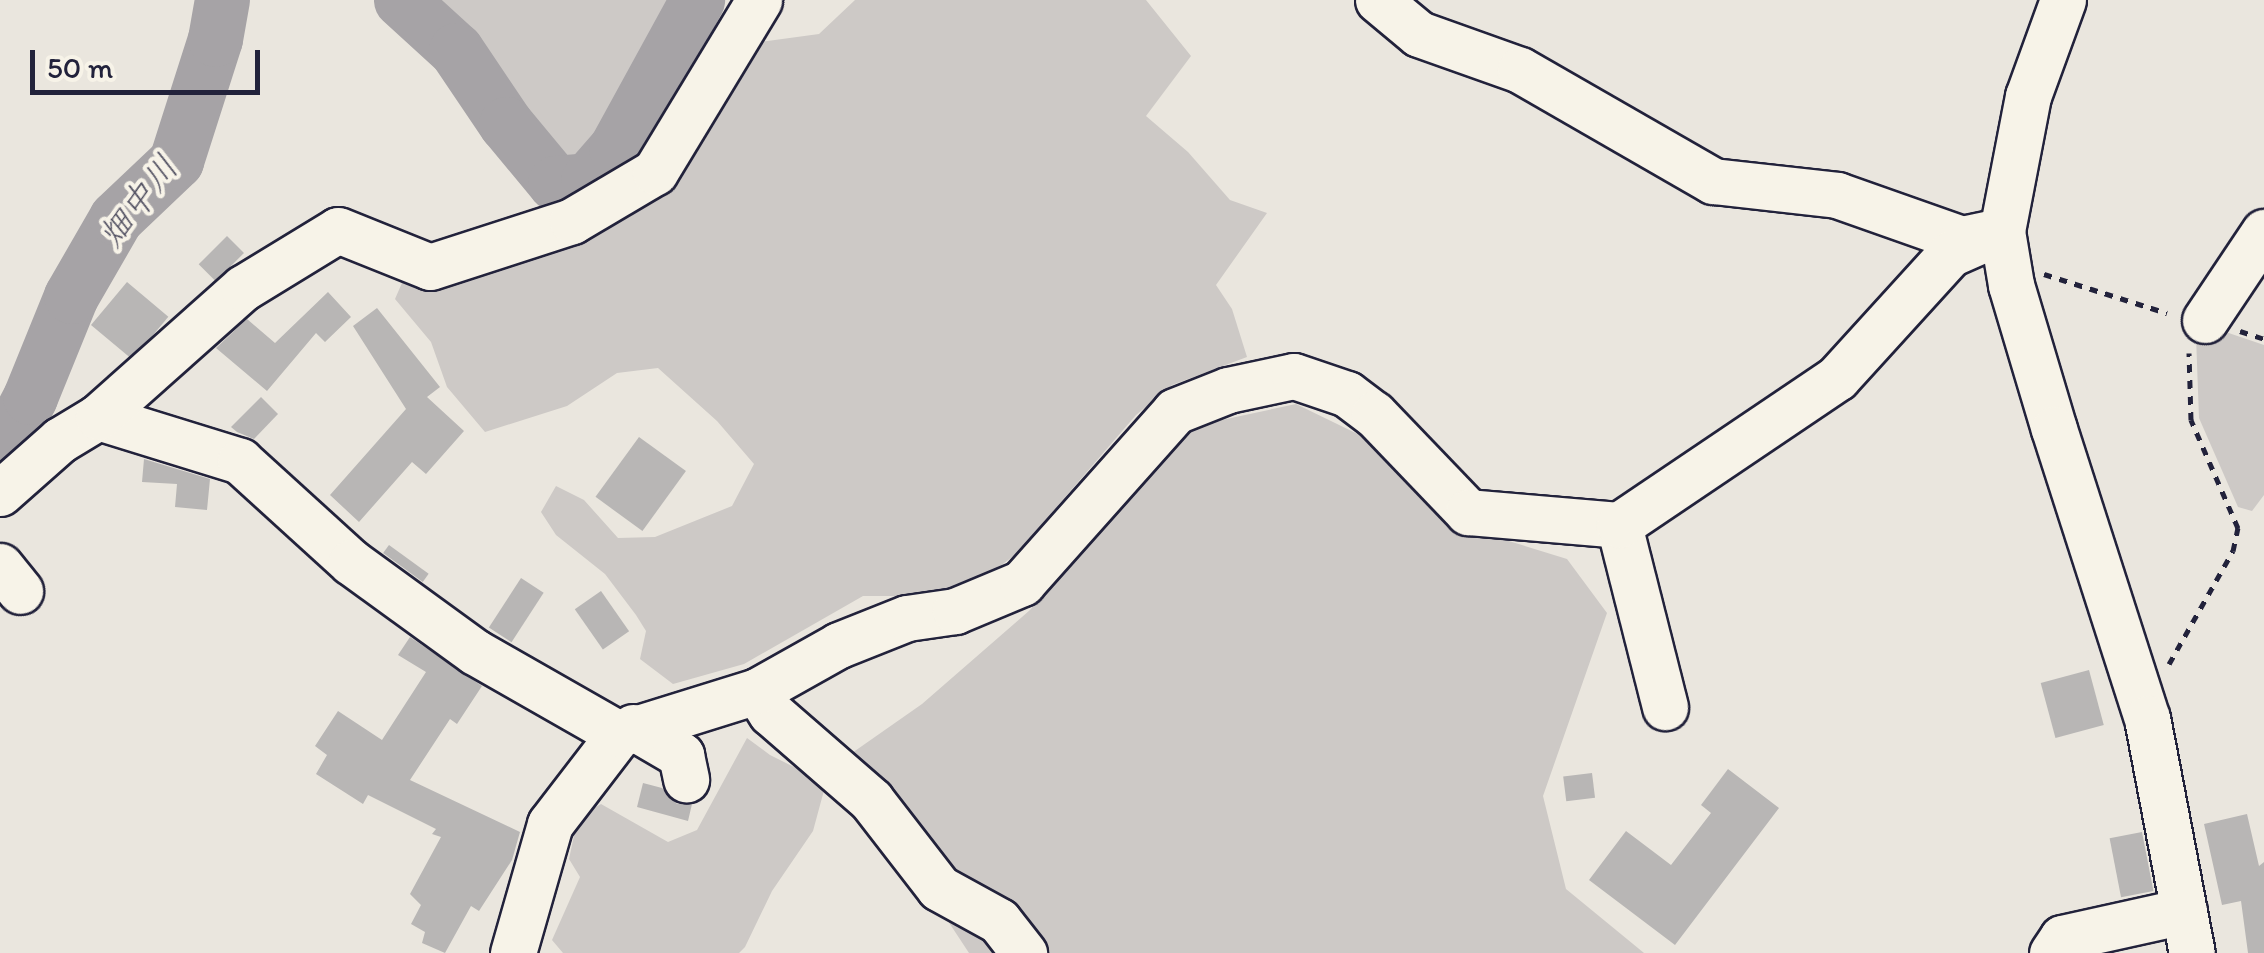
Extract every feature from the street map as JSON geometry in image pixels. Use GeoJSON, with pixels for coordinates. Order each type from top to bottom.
{"type":"FeatureCollection","features":[{"type":"Feature","properties":{"kind":"street"},"geometry":{"type":"LineString","coordinates":[[0,492],[60,440],[98,417],[243,288],[338,230],[430,266],[572,222],[655,172],[759,0]]}},
{"type":"Feature","properties":{"kind":"street"},"geometry":{"type":"LineString","coordinates":[[1378,0],[1420,34],[1520,70],[1713,181],[1837,195],[1962,239],[2002,231]]}},
{"type":"Feature","properties":{"kind":"street"},"geometry":{"type":"LineString","coordinates":[[2052,953],[2062,938],[2188,932],[2147,718],[2011,285],[2002,231],[2028,96],[2063,0]]}},
{"type":"Feature","properties":{"kind":"street"},"geometry":{"type":"LineString","coordinates":[[513,953],[550,824],[626,730],[757,691],[839,645],[906,618],[954,610],[1022,583],[1175,411],[1228,390],[1294,376],[1346,394],[1374,414],[1468,512],[1619,525],[1838,378],[1950,254],[2002,231]]}},
{"type":"Feature","properties":{"kind":"street"},"geometry":{"type":"LineString","coordinates":[[2197,320],[2264,232]]}},
{"type":"Feature","properties":{"kind":"street"},"geometry":{"type":"LineString","coordinates":[[98,417],[240,461],[351,562],[475,652],[681,755],[686,778]]}},
{"type":"Feature","properties":{"kind":"street"},"geometry":{"type":"LineString","coordinates":[[1619,525],[1665,707]]}},
{"type":"Feature","properties":{"kind":"street"},"geometry":{"type":"LineString","coordinates":[[757,691],[771,713],[871,800],[939,888],[999,921],[1024,953]]}},
{"type":"Feature","properties":{"kind":"path"},"geometry":{"type":"LineString","coordinates":[[2002,231],[2028,268],[2264,339]]}},
{"type":"Feature","properties":{"kind":"path"},"geometry":{"type":"LineString","coordinates":[[2147,718],[2156,684],[2232,551],[2238,528],[2190,420],[2197,320]]}},
{"type":"Feature","properties":{"kind":"shaded area"},"geometry":{"type":"Polygon","coordinates":[[[422,0],[686,0],[609,144],[586,171],[559,169],[422,0]]]}},
{"type":"Feature","properties":{"kind":"shaded area"},"geometry":{"type":"Polygon","coordinates":[[[855,0],[1146,0],[1191,56],[1146,116],[1188,152],[1230,200],[1267,213],[1216,285],[1232,309],[1247,357],[1172,385],[1136,415],[1016,554],[983,579],[921,596],[863,596],[744,664],[673,684],[640,659],[646,631],[605,574],[556,535],[541,512],[556,486],[584,500],[618,538],[655,537],[732,506],[754,464],[717,421],[658,368],[617,373],[567,406],[485,432],[447,387],[431,342],[395,299],[408,269],[600,229],[657,198],[753,43],[819,34],[855,0]]]}},
{"type":"Feature","properties":{"kind":"shaded area"},"geometry":{"type":"Polygon","coordinates":[[[2214,328],[2264,345],[2264,495],[2252,511],[2238,507],[2199,418],[2196,336],[2214,328]]]}},
{"type":"Feature","properties":{"kind":"shaded area"},"geometry":{"type":"Polygon","coordinates":[[[1296,404],[1370,440],[1460,526],[1567,559],[1607,613],[1543,796],[1566,889],[1644,953],[969,953],[842,760],[922,704],[1030,610],[1189,427],[1296,404]]]}},
{"type":"Feature","properties":{"kind":"shaded area"},"geometry":{"type":"Polygon","coordinates":[[[747,738],[770,755],[826,783],[813,831],[772,891],[745,947],[739,953],[563,953],[552,940],[580,877],[569,859],[578,817],[601,804],[668,842],[697,830],[747,738]]]}},
{"type":"Feature","properties":{"kind":"building"},"geometry":{"type":"Polygon","coordinates":[[[227,236],[244,253],[216,281],[199,264],[227,236]]]}},
{"type":"Feature","properties":{"kind":"building"},"geometry":{"type":"Polygon","coordinates":[[[127,282],[168,317],[132,360],[91,325],[127,282]]]}},
{"type":"Feature","properties":{"kind":"building"},"geometry":{"type":"Polygon","coordinates":[[[328,292],[351,317],[325,342],[316,333],[267,391],[216,348],[247,319],[275,343],[328,292]]]}},
{"type":"Feature","properties":{"kind":"building"},"geometry":{"type":"Polygon","coordinates":[[[377,308],[440,387],[427,397],[464,431],[426,474],[412,462],[359,522],[330,495],[406,409],[353,326],[377,308]]]}},
{"type":"Feature","properties":{"kind":"building"},"geometry":{"type":"Polygon","coordinates":[[[261,397],[278,414],[254,439],[231,427],[261,397]]]}},
{"type":"Feature","properties":{"kind":"building"},"geometry":{"type":"Polygon","coordinates":[[[639,437],[686,471],[642,531],[596,497],[639,437]]]}},
{"type":"Feature","properties":{"kind":"building"},"geometry":{"type":"Polygon","coordinates":[[[144,459],[210,479],[207,510],[175,507],[177,484],[142,482],[144,459]]]}},
{"type":"Feature","properties":{"kind":"building"},"geometry":{"type":"Polygon","coordinates":[[[389,545],[429,574],[423,582],[383,553],[389,545]]]}},
{"type":"Feature","properties":{"kind":"building"},"geometry":{"type":"Polygon","coordinates":[[[521,578],[544,593],[512,642],[489,627],[521,578]]]}},
{"type":"Feature","properties":{"kind":"building"},"geometry":{"type":"Polygon","coordinates":[[[601,591],[629,631],[603,649],[575,609],[601,591]]]}},
{"type":"Feature","properties":{"kind":"building"},"geometry":{"type":"Polygon","coordinates":[[[410,637],[482,686],[457,724],[450,719],[410,780],[520,832],[512,860],[479,911],[471,906],[445,953],[422,943],[425,932],[411,924],[421,905],[410,894],[441,837],[432,834],[436,829],[368,795],[363,804],[316,774],[327,755],[315,746],[338,711],[382,740],[426,672],[398,655],[410,637]]]}},
{"type":"Feature","properties":{"kind":"building"},"geometry":{"type":"Polygon","coordinates":[[[2089,670],[2104,725],[2055,738],[2041,683],[2089,670]]]}},
{"type":"Feature","properties":{"kind":"building"},"geometry":{"type":"Polygon","coordinates":[[[1728,769],[1779,808],[1675,945],[1589,880],[1626,831],[1671,865],[1711,813],[1701,805],[1728,769]]]}},
{"type":"Feature","properties":{"kind":"building"},"geometry":{"type":"Polygon","coordinates":[[[1592,773],[1595,798],[1566,801],[1563,777],[1592,773]]]}},
{"type":"Feature","properties":{"kind":"building"},"geometry":{"type":"Polygon","coordinates":[[[643,783],[662,788],[677,804],[692,804],[688,821],[637,807],[643,783]]]}},
{"type":"Feature","properties":{"kind":"building"},"geometry":{"type":"Polygon","coordinates":[[[2247,814],[2259,866],[2264,862],[2264,953],[2248,953],[2241,901],[2222,905],[2204,824],[2247,814]]]}},
{"type":"Feature","properties":{"kind":"building"},"geometry":{"type":"Polygon","coordinates":[[[2142,832],[2153,891],[2121,897],[2110,838],[2142,832]]]}},
{"type":"Feature","properties":{"kind":"waterway","name":"畑中川"},"geometry":{"type":"LineString","coordinates":[[0,445],[6,443],[30,397],[71,296],[116,218],[176,161],[215,39],[222,0]]}},
{"type":"Feature","properties":{"kind":"waterway","name":"畑中川"},"geometry":{"type":"LineString","coordinates":[[401,0],[456,50],[506,124],[555,183],[588,180],[616,148],[697,0]]}}]}
